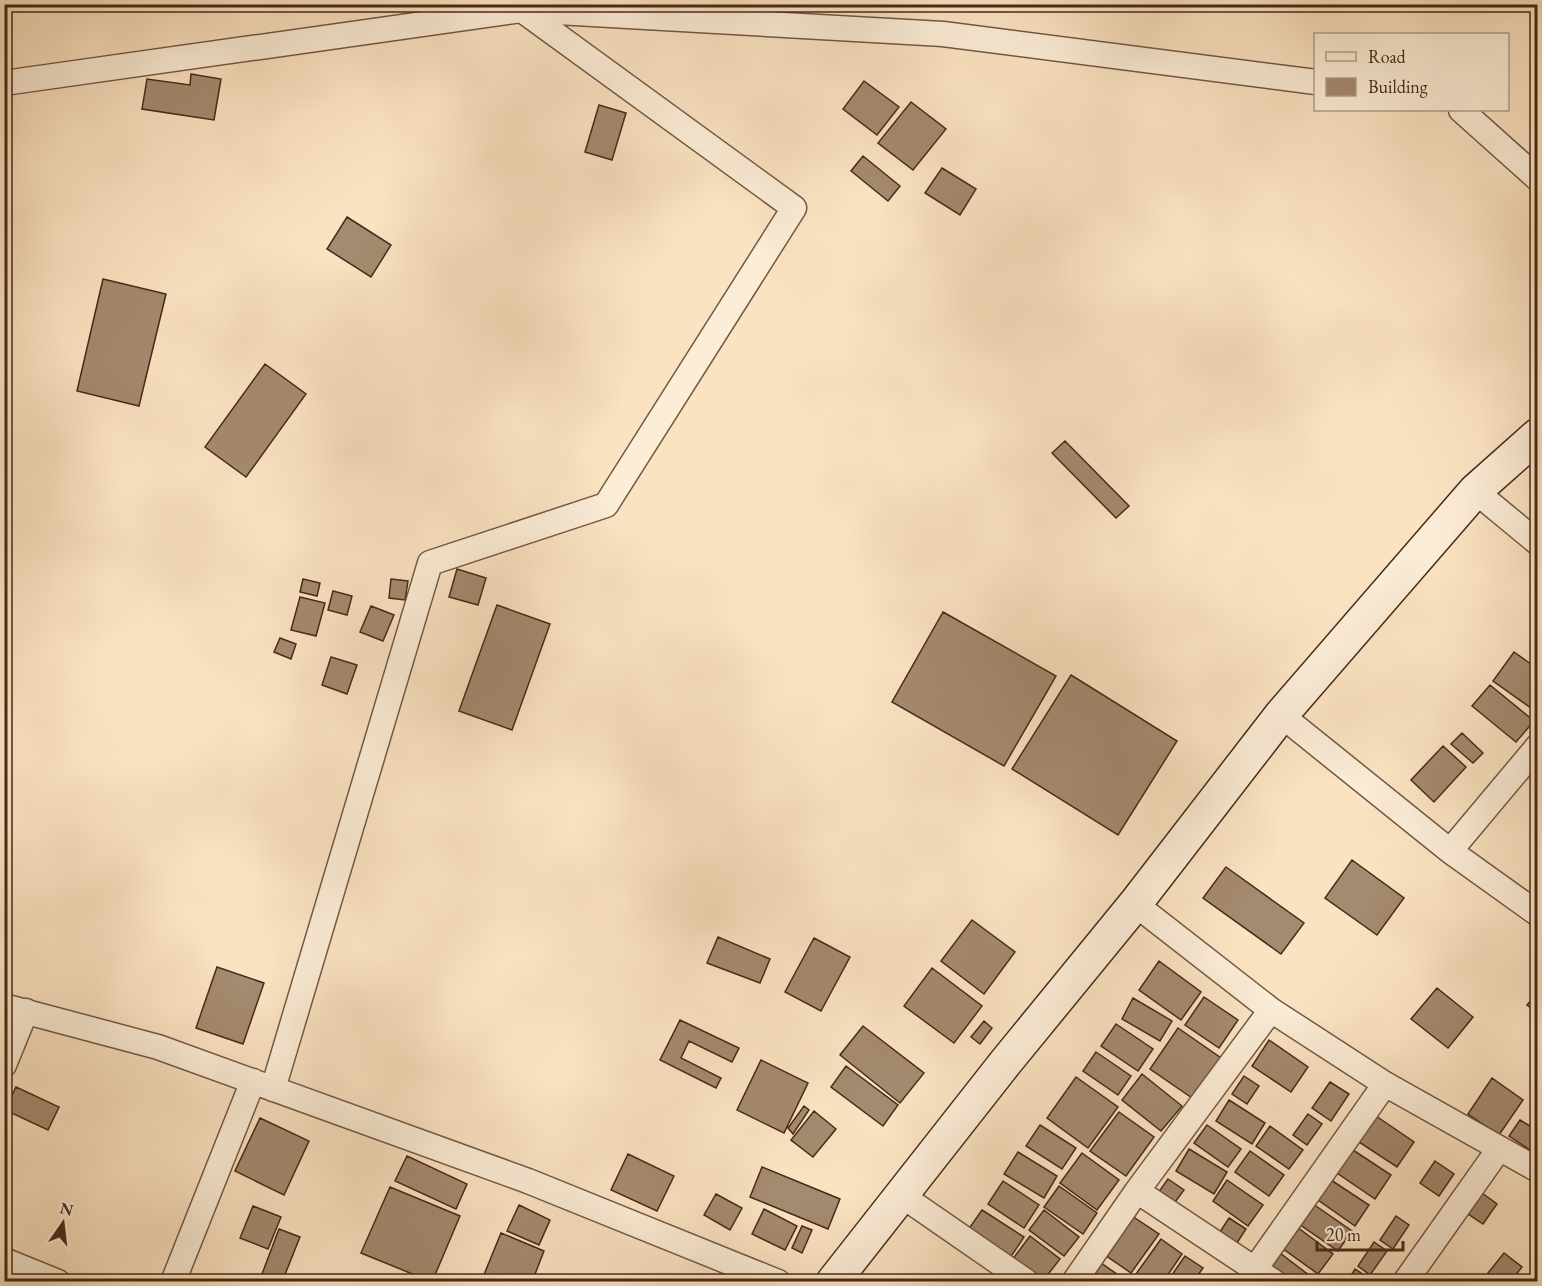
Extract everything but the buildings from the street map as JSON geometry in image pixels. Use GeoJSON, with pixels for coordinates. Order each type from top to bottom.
{"type":"FeatureCollection","features":[{"type":"Feature","properties":{"kind":"main road"},"geometry":{"type":"LineString","coordinates":[[833,1281],[1005,1062],[1135,904],[1281,715],[1475,491],[1538,435]]}},
{"type":"Feature","properties":{"kind":"street"},"geometry":{"type":"LineString","coordinates":[[173,1281],[263,1085],[430,563],[606,505],[794,208],[522,10]]}},
{"type":"Feature","properties":{"kind":"street"},"geometry":{"type":"LineString","coordinates":[[4,83],[522,10],[943,34],[1314,82]]}},
{"type":"Feature","properties":{"kind":"street"},"geometry":{"type":"LineString","coordinates":[[1462,111],[1538,179]]}},
{"type":"Feature","properties":{"kind":"street"},"geometry":{"type":"LineString","coordinates":[[1475,491],[1538,543]]}},
{"type":"Feature","properties":{"kind":"street"},"geometry":{"type":"LineString","coordinates":[[1281,715],[1450,851],[1538,914]]}},
{"type":"Feature","properties":{"kind":"street"},"geometry":{"type":"LineString","coordinates":[[1450,851],[1538,746]]}},
{"type":"Feature","properties":{"kind":"street"},"geometry":{"type":"LineString","coordinates":[[1135,904],[1271,1010],[1385,1084],[1538,1170]]}},
{"type":"Feature","properties":{"kind":"street"},"geometry":{"type":"LineString","coordinates":[[4,1065],[15,1009],[158,1047],[528,1181],[778,1281]]}},
{"type":"Feature","properties":{"kind":"street"},"geometry":{"type":"LineString","coordinates":[[1074,1281],[1137,1191],[1271,1010]]}},
{"type":"Feature","properties":{"kind":"street"},"geometry":{"type":"LineString","coordinates":[[1137,1191],[1264,1275],[1385,1084]]}},
{"type":"Feature","properties":{"kind":"street"},"geometry":{"type":"LineString","coordinates":[[1405,1281],[1499,1149]]}},
{"type":"Feature","properties":{"kind":"street"},"geometry":{"type":"LineString","coordinates":[[901,1195],[1027,1281]]}},
{"type":"Feature","properties":{"kind":"street"},"geometry":{"type":"LineString","coordinates":[[4,1260],[58,1281]]}}]}
